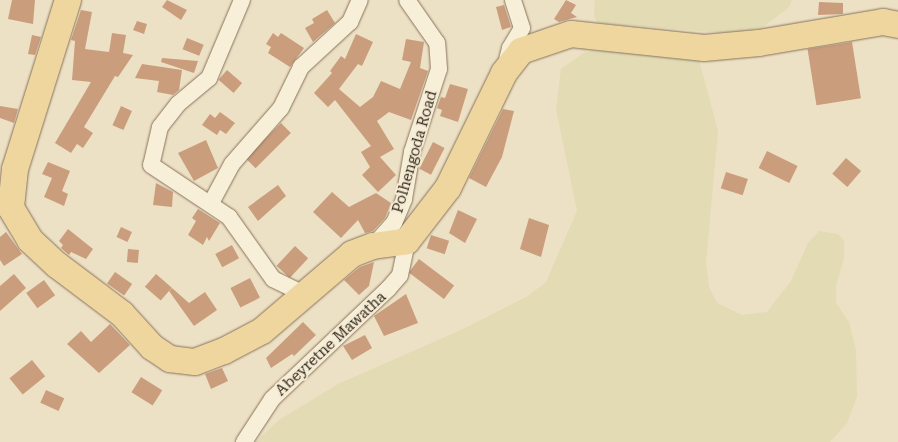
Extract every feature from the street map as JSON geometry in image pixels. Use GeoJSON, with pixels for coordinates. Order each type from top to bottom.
{"type":"FeatureCollection","features":[{"type":"Feature","properties":{"kind":"main road"},"geometry":{"type":"LineString","coordinates":[[68,0],[15,169],[11,208],[30,240],[57,265],[122,314],[152,347],[170,359],[195,362],[224,351],[262,331],[352,254],[373,246],[407,241],[448,188],[504,73],[521,51],[571,34],[704,48],[759,43],[883,22],[898,25]]}},
{"type":"Feature","properties":{"kind":"street"},"geometry":{"type":"LineString","coordinates":[[242,0],[210,78],[178,104],[160,127],[151,165],[211,203],[229,217],[273,279],[304,294]]}},
{"type":"Feature","properties":{"kind":"street"},"geometry":{"type":"LineString","coordinates":[[211,203],[232,164],[281,108],[301,67],[350,22],[360,0]]}},
{"type":"Feature","properties":{"kind":"street","name":"Polhengoda Road"},"geometry":{"type":"LineString","coordinates":[[373,246],[394,223],[400,207],[412,152],[439,69],[437,43],[407,0]]}},
{"type":"Feature","properties":{"kind":"street"},"geometry":{"type":"LineString","coordinates":[[504,73],[510,48],[522,28],[513,0]]}},
{"type":"Feature","properties":{"kind":"street","name":"Abeyretne Mawatha"},"geometry":{"type":"LineString","coordinates":[[244,442],[272,399],[388,289],[400,275],[407,241]]}},
{"type":"Feature","properties":{"kind":"shaded area"},"geometry":{"type":"Polygon","coordinates":[[[595,0],[792,0],[789,7],[762,28],[726,33],[598,23],[594,16],[595,0]]]}},
{"type":"Feature","properties":{"kind":"shaded area"},"geometry":{"type":"Polygon","coordinates":[[[620,49],[699,60],[718,131],[706,263],[709,287],[717,303],[742,315],[767,312],[791,281],[808,243],[819,231],[838,234],[844,241],[844,259],[836,286],[836,303],[849,322],[856,350],[857,397],[847,423],[830,442],[255,442],[279,420],[338,384],[461,330],[528,296],[546,282],[577,211],[556,109],[561,69],[585,52],[620,49]]]}},
{"type":"Feature","properties":{"kind":"building"},"geometry":{"type":"Polygon","coordinates":[[[12,0],[35,0],[33,24],[8,19],[12,0]]]}},
{"type":"Feature","properties":{"kind":"building"},"geometry":{"type":"Polygon","coordinates":[[[167,0],[187,10],[181,20],[162,7],[167,0]]]}},
{"type":"Feature","properties":{"kind":"building"},"geometry":{"type":"Polygon","coordinates":[[[566,0],[576,5],[571,13],[577,17],[559,22],[554,19],[566,0]]]}},
{"type":"Feature","properties":{"kind":"building"},"geometry":{"type":"Polygon","coordinates":[[[819,2],[843,3],[843,14],[818,15],[819,2]]]}},
{"type":"Feature","properties":{"kind":"building"},"geometry":{"type":"Polygon","coordinates":[[[504,5],[511,27],[502,30],[496,7],[504,5]]]}},
{"type":"Feature","properties":{"kind":"building"},"geometry":{"type":"Polygon","coordinates":[[[81,10],[92,12],[85,49],[109,52],[112,33],[126,35],[123,53],[133,55],[118,77],[115,76],[84,127],[93,133],[83,148],[77,144],[71,153],[55,143],[91,82],[72,80],[75,41],[71,40],[81,10]]]}},
{"type":"Feature","properties":{"kind":"building"},"geometry":{"type":"Polygon","coordinates":[[[327,10],[335,23],[313,42],[305,28],[314,23],[312,19],[327,10]]]}},
{"type":"Feature","properties":{"kind":"building"},"geometry":{"type":"Polygon","coordinates":[[[137,21],[147,24],[144,34],[133,30],[137,21]]]}},
{"type":"Feature","properties":{"kind":"building"},"geometry":{"type":"Polygon","coordinates":[[[273,33],[278,37],[281,33],[304,48],[290,67],[268,53],[271,47],[266,44],[273,33]]]}},
{"type":"Feature","properties":{"kind":"building"},"geometry":{"type":"Polygon","coordinates":[[[356,34],[373,42],[362,66],[358,64],[339,89],[360,107],[373,97],[381,81],[400,89],[411,62],[402,60],[406,39],[424,42],[420,68],[428,71],[411,120],[389,112],[377,121],[394,149],[380,157],[396,175],[378,192],[362,175],[370,167],[361,152],[371,146],[335,100],[328,107],[314,93],[332,73],[330,71],[341,56],[345,59],[356,34]]]}},
{"type":"Feature","properties":{"kind":"building"},"geometry":{"type":"Polygon","coordinates":[[[32,35],[41,37],[35,55],[28,54],[32,35]]]}},
{"type":"Feature","properties":{"kind":"building"},"geometry":{"type":"Polygon","coordinates":[[[187,38],[204,45],[199,56],[183,49],[187,38]]]}},
{"type":"Feature","properties":{"kind":"building"},"geometry":{"type":"Polygon","coordinates":[[[852,42],[861,98],[816,105],[808,49],[852,42]]]}},
{"type":"Feature","properties":{"kind":"building"},"geometry":{"type":"Polygon","coordinates":[[[162,58],[198,61],[194,73],[161,62],[162,58]]]}},
{"type":"Feature","properties":{"kind":"building"},"geometry":{"type":"Polygon","coordinates":[[[142,64],[182,70],[179,90],[173,95],[157,92],[159,81],[135,78],[142,64]]]}},
{"type":"Feature","properties":{"kind":"building"},"geometry":{"type":"Polygon","coordinates":[[[227,70],[242,83],[234,93],[218,80],[227,70]]]}},
{"type":"Feature","properties":{"kind":"building"},"geometry":{"type":"Polygon","coordinates":[[[450,84],[468,89],[458,122],[440,116],[442,110],[437,108],[441,97],[445,98],[450,84]]]}},
{"type":"Feature","properties":{"kind":"building"},"geometry":{"type":"Polygon","coordinates":[[[0,106],[18,109],[14,123],[0,118],[0,106]]]}},
{"type":"Feature","properties":{"kind":"building"},"geometry":{"type":"Polygon","coordinates":[[[121,106],[132,111],[123,130],[112,125],[121,106]]]}},
{"type":"Feature","properties":{"kind":"building"},"geometry":{"type":"Polygon","coordinates":[[[503,109],[514,111],[502,157],[486,187],[469,178],[503,109]]]}},
{"type":"Feature","properties":{"kind":"building"},"geometry":{"type":"Polygon","coordinates":[[[220,112],[235,123],[226,134],[220,130],[217,135],[202,125],[210,114],[215,118],[220,112]]]}},
{"type":"Feature","properties":{"kind":"building"},"geometry":{"type":"Polygon","coordinates":[[[281,123],[291,133],[256,168],[246,158],[281,123]]]}},
{"type":"Feature","properties":{"kind":"building"},"geometry":{"type":"Polygon","coordinates":[[[206,140],[218,168],[194,181],[178,153],[206,140]]]}},
{"type":"Feature","properties":{"kind":"building"},"geometry":{"type":"Polygon","coordinates":[[[433,142],[445,148],[431,175],[419,169],[433,142]]]}},
{"type":"Feature","properties":{"kind":"building"},"geometry":{"type":"Polygon","coordinates":[[[767,151],[798,166],[789,183],[759,168],[767,151]]]}},
{"type":"Feature","properties":{"kind":"building"},"geometry":{"type":"Polygon","coordinates":[[[846,158],[861,171],[847,187],[832,174],[846,158]]]}},
{"type":"Feature","properties":{"kind":"building"},"geometry":{"type":"Polygon","coordinates":[[[48,162],[70,171],[62,191],[68,194],[64,206],[44,197],[52,178],[42,174],[48,162]]]}},
{"type":"Feature","properties":{"kind":"building"},"geometry":{"type":"Polygon","coordinates":[[[726,172],[748,179],[743,195],[721,188],[726,172]]]}},
{"type":"Feature","properties":{"kind":"building"},"geometry":{"type":"Polygon","coordinates":[[[156,183],[173,192],[172,207],[153,205],[156,183]]]}},
{"type":"Feature","properties":{"kind":"building"},"geometry":{"type":"Polygon","coordinates":[[[278,185],[286,196],[258,221],[248,207],[278,185]]]}},
{"type":"Feature","properties":{"kind":"building"},"geometry":{"type":"Polygon","coordinates":[[[332,192],[349,207],[376,193],[391,203],[385,218],[373,231],[365,233],[358,220],[341,238],[313,212],[332,192]]]}},
{"type":"Feature","properties":{"kind":"building"},"geometry":{"type":"Polygon","coordinates":[[[198,209],[220,223],[209,241],[207,237],[203,245],[188,235],[196,221],[192,218],[198,209]]]}},
{"type":"Feature","properties":{"kind":"building"},"geometry":{"type":"Polygon","coordinates":[[[458,210],[477,219],[465,243],[449,233],[458,210]]]}},
{"type":"Feature","properties":{"kind":"building"},"geometry":{"type":"Polygon","coordinates":[[[529,218],[549,225],[541,257],[520,249],[529,218]]]}},
{"type":"Feature","properties":{"kind":"building"},"geometry":{"type":"Polygon","coordinates":[[[121,227],[132,232],[127,242],[117,237],[121,227]]]}},
{"type":"Feature","properties":{"kind":"building"},"geometry":{"type":"Polygon","coordinates":[[[68,229],[93,249],[86,259],[71,252],[69,255],[61,248],[63,245],[59,241],[68,229]]]}},
{"type":"Feature","properties":{"kind":"building"},"geometry":{"type":"Polygon","coordinates":[[[6,232],[22,254],[4,266],[0,260],[0,237],[6,232]]]}},
{"type":"Feature","properties":{"kind":"building"},"geometry":{"type":"Polygon","coordinates":[[[431,235],[449,241],[445,254],[427,248],[431,235]]]}},
{"type":"Feature","properties":{"kind":"building"},"geometry":{"type":"Polygon","coordinates":[[[232,245],[239,258],[222,267],[215,254],[232,245]]]}},
{"type":"Feature","properties":{"kind":"building"},"geometry":{"type":"Polygon","coordinates":[[[295,246],[308,258],[290,278],[277,266],[295,246]]]}},
{"type":"Feature","properties":{"kind":"building"},"geometry":{"type":"Polygon","coordinates":[[[128,249],[139,250],[138,263],[127,262],[128,249]]]}},
{"type":"Feature","properties":{"kind":"building"},"geometry":{"type":"Polygon","coordinates":[[[419,259],[454,285],[444,299],[409,273],[419,259]]]}},
{"type":"Feature","properties":{"kind":"building"},"geometry":{"type":"Polygon","coordinates":[[[374,262],[369,286],[359,295],[344,280],[360,267],[374,262]]]}},
{"type":"Feature","properties":{"kind":"building"},"geometry":{"type":"Polygon","coordinates":[[[115,272],[132,284],[124,296],[107,283],[115,272]]]}},
{"type":"Feature","properties":{"kind":"building"},"geometry":{"type":"Polygon","coordinates":[[[14,274],[26,288],[0,311],[0,286],[14,274]]]}},
{"type":"Feature","properties":{"kind":"building"},"geometry":{"type":"Polygon","coordinates":[[[156,274],[172,288],[161,301],[145,287],[156,274]]]}},
{"type":"Feature","properties":{"kind":"building"},"geometry":{"type":"Polygon","coordinates":[[[250,278],[260,298],[240,308],[230,288],[250,278]]]}},
{"type":"Feature","properties":{"kind":"building"},"geometry":{"type":"Polygon","coordinates":[[[44,280],[55,295],[37,308],[26,293],[44,280]]]}},
{"type":"Feature","properties":{"kind":"building"},"geometry":{"type":"Polygon","coordinates":[[[172,288],[189,303],[205,292],[217,310],[194,326],[169,291],[172,288]]]}},
{"type":"Feature","properties":{"kind":"building"},"geometry":{"type":"Polygon","coordinates":[[[406,294],[418,323],[384,336],[374,316],[406,294]]]}},
{"type":"Feature","properties":{"kind":"building"},"geometry":{"type":"Polygon","coordinates":[[[303,322],[316,335],[294,356],[292,354],[271,368],[266,358],[303,322]]]}},
{"type":"Feature","properties":{"kind":"building"},"geometry":{"type":"Polygon","coordinates":[[[110,324],[130,345],[99,373],[67,344],[81,331],[91,342],[110,324]]]}},
{"type":"Feature","properties":{"kind":"building"},"geometry":{"type":"Polygon","coordinates":[[[365,335],[372,348],[352,360],[343,346],[365,335]]]}},
{"type":"Feature","properties":{"kind":"building"},"geometry":{"type":"Polygon","coordinates":[[[32,360],[45,376],[23,395],[9,378],[32,360]]]}},
{"type":"Feature","properties":{"kind":"building"},"geometry":{"type":"Polygon","coordinates":[[[222,368],[228,381],[211,389],[205,374],[222,368]]]}},
{"type":"Feature","properties":{"kind":"building"},"geometry":{"type":"Polygon","coordinates":[[[141,377],[162,390],[153,406],[131,392],[141,377]]]}},
{"type":"Feature","properties":{"kind":"building"},"geometry":{"type":"Polygon","coordinates":[[[46,390],[64,398],[59,411],[40,403],[46,390]]]}}]}
